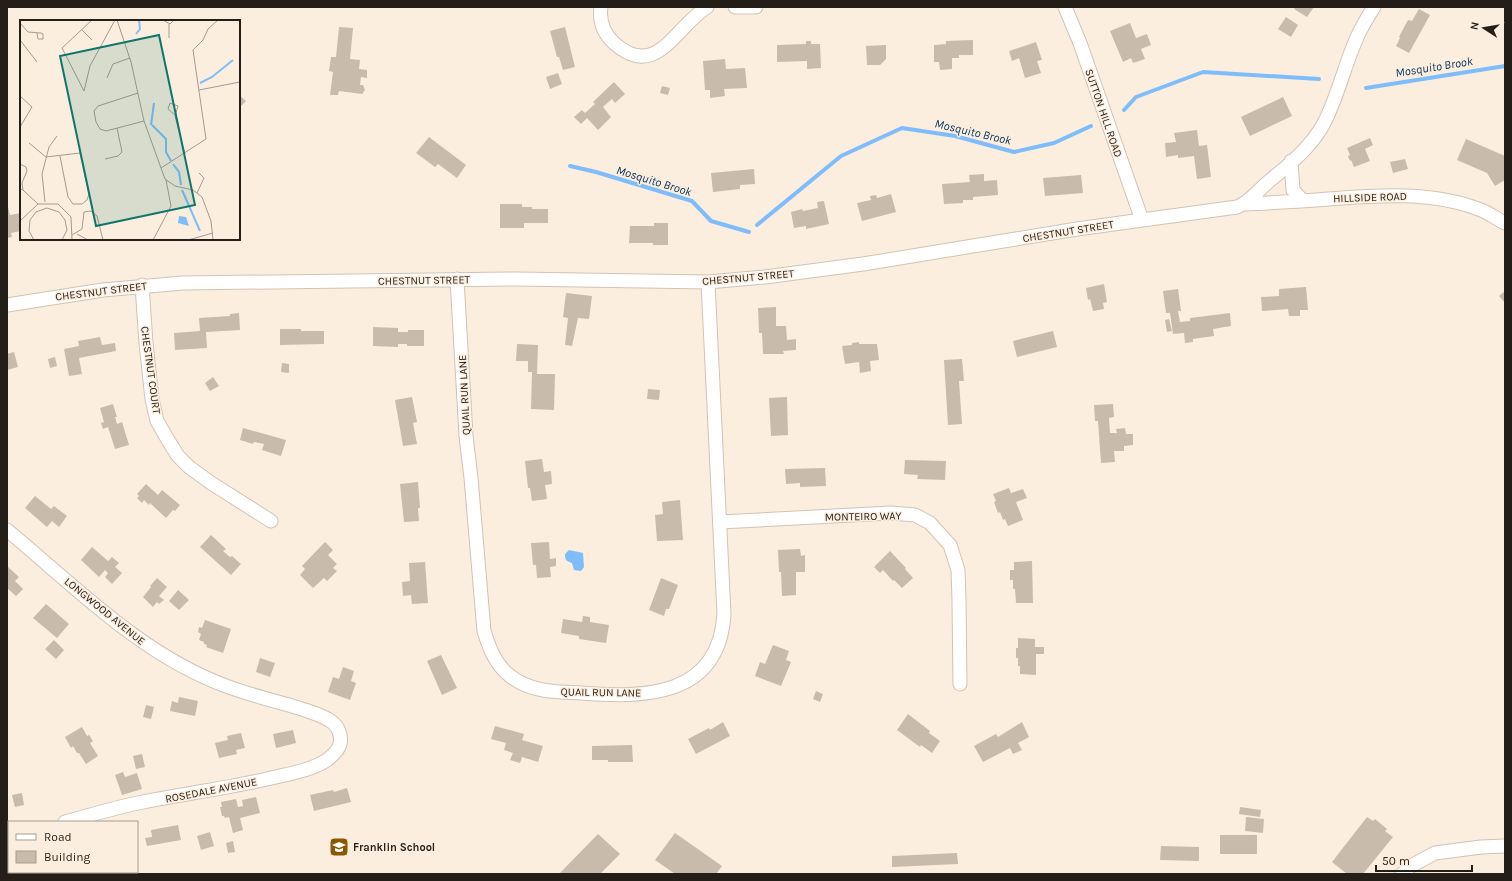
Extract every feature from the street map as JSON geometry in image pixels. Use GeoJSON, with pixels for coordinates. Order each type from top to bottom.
{"type":"FeatureCollection","features":[{"type":"Feature","properties":{"kind":"street"},"geometry":{"type":"LineString","coordinates":[[601,7],[602,25],[607,36],[632,56],[643,57],[651,55],[661,49],[676,37],[696,14],[707,7]]}},
{"type":"Feature","properties":{"kind":"street"},"geometry":{"type":"LineString","coordinates":[[735,7],[756,7]]}},
{"type":"Feature","properties":{"kind":"street","name":"SUTTON HILL ROAD"},"geometry":{"type":"LineString","coordinates":[[1066,7],[1142,220]]}},
{"type":"Feature","properties":{"kind":"street"},"geometry":{"type":"LineString","coordinates":[[1244,204],[1253,194],[1305,148],[1322,125],[1330,110],[1360,31],[1374,7]]}},
{"type":"Feature","properties":{"kind":"street"},"geometry":{"type":"LineString","coordinates":[[1291,161],[1293,190],[1302,200]]}},
{"type":"Feature","properties":{"kind":"street","name":"HILLSIDE ROAD"},"geometry":{"type":"LineString","coordinates":[[1244,204],[1386,195],[1435,198],[1482,210],[1505,223]]}},
{"type":"Feature","properties":{"kind":"street","name":"CHESTNUT STREET"},"geometry":{"type":"LineString","coordinates":[[7,305],[60,295],[195,282],[552,279],[708,282],[765,277],[863,264],[1036,235],[1237,207],[1244,204]]}},
{"type":"Feature","properties":{"kind":"street","name":"QUAIL RUN LANE"},"geometry":{"type":"LineString","coordinates":[[457,279],[466,436],[484,631],[490,650],[508,675],[522,683],[546,691],[623,695],[658,692],[679,686],[694,676],[705,666],[714,654],[723,627],[724,614],[720,522],[708,282]]}},
{"type":"Feature","properties":{"kind":"street","name":"CHESTNUT COURT"},"geometry":{"type":"LineString","coordinates":[[142,286],[152,399],[158,420],[168,440],[178,456],[189,467],[211,483],[271,521]]}},
{"type":"Feature","properties":{"kind":"street","name":"MONTEIRO WAY"},"geometry":{"type":"LineString","coordinates":[[720,522],[891,513],[915,515],[930,523],[950,545],[958,570],[960,684]]}},
{"type":"Feature","properties":{"kind":"street","name":"LONGWOOD AVENUE"},"geometry":{"type":"LineString","coordinates":[[7,530],[111,619],[165,657],[220,684],[325,718],[332,722],[337,728],[340,736]]}},
{"type":"Feature","properties":{"kind":"street","name":"ROSEDALE AVENUE"},"geometry":{"type":"LineString","coordinates":[[69,821],[143,802],[248,783],[305,769],[327,760],[335,753],[340,743],[340,736]]}},
{"type":"Feature","properties":{"kind":"street"},"geometry":{"type":"LineString","coordinates":[[1402,874],[1411,866],[1435,853],[1482,847],[1505,846]]}},
{"type":"Feature","properties":{"kind":"water"},"geometry":{"type":"Polygon","coordinates":[[[569,550],[583,553],[584,567],[581,571],[574,570],[572,563],[567,561],[565,554],[569,550]]]}},
{"type":"Feature","properties":{"kind":"building"},"geometry":{"type":"Polygon","coordinates":[[[1296,7],[1314,7],[1307,17],[1294,9],[1296,7]]]}},
{"type":"Feature","properties":{"kind":"building"},"geometry":{"type":"Polygon","coordinates":[[[1419,9],[1430,15],[1409,53],[1396,46],[1408,20],[1412,21],[1419,9]]]}},
{"type":"Feature","properties":{"kind":"building"},"geometry":{"type":"Polygon","coordinates":[[[1286,17],[1298,25],[1291,37],[1278,29],[1286,17]]]}},
{"type":"Feature","properties":{"kind":"building"},"geometry":{"type":"Polygon","coordinates":[[[1130,23],[1136,38],[1147,34],[1151,45],[1141,49],[1145,59],[1133,63],[1131,58],[1123,62],[1110,31],[1130,23]]]}},
{"type":"Feature","properties":{"kind":"building"},"geometry":{"type":"Polygon","coordinates":[[[339,27],[353,28],[350,59],[360,60],[359,69],[367,70],[367,78],[361,77],[360,85],[363,85],[365,90],[362,94],[339,91],[338,95],[330,95],[333,72],[329,71],[331,57],[336,57],[339,27]]]}},
{"type":"Feature","properties":{"kind":"building"},"geometry":{"type":"Polygon","coordinates":[[[565,27],[575,67],[563,70],[559,57],[557,57],[550,31],[565,27]]]}},
{"type":"Feature","properties":{"kind":"building"},"geometry":{"type":"Polygon","coordinates":[[[973,40],[973,55],[959,55],[959,58],[952,58],[952,69],[940,70],[939,62],[934,62],[934,45],[946,44],[946,41],[973,40]]]}},
{"type":"Feature","properties":{"kind":"building"},"geometry":{"type":"Polygon","coordinates":[[[806,41],[811,41],[811,44],[820,44],[821,68],[807,69],[807,61],[777,62],[777,45],[806,44],[806,41]]]}},
{"type":"Feature","properties":{"kind":"building"},"geometry":{"type":"Polygon","coordinates":[[[1036,42],[1042,60],[1037,61],[1041,73],[1025,78],[1019,58],[1012,61],[1009,51],[1036,42]]]}},
{"type":"Feature","properties":{"kind":"building"},"geometry":{"type":"Polygon","coordinates":[[[886,45],[886,59],[880,65],[867,65],[866,46],[886,45]]]}},
{"type":"Feature","properties":{"kind":"building"},"geometry":{"type":"Polygon","coordinates":[[[725,59],[726,69],[745,68],[747,88],[724,89],[725,96],[710,98],[710,90],[705,90],[703,61],[725,59]]]}},
{"type":"Feature","properties":{"kind":"building"},"geometry":{"type":"Polygon","coordinates":[[[558,73],[562,84],[550,89],[546,77],[558,73]]]}},
{"type":"Feature","properties":{"kind":"building"},"geometry":{"type":"Polygon","coordinates":[[[614,82],[625,94],[615,103],[612,99],[603,107],[611,117],[598,130],[587,118],[581,124],[574,117],[582,110],[585,113],[595,104],[593,102],[614,82]]]}},
{"type":"Feature","properties":{"kind":"building"},"geometry":{"type":"Polygon","coordinates":[[[662,86],[670,88],[668,95],[660,93],[662,86]]]}},
{"type":"Feature","properties":{"kind":"building"},"geometry":{"type":"Polygon","coordinates":[[[240,96],[246,101],[240,107],[240,96]]]}},
{"type":"Feature","properties":{"kind":"building"},"geometry":{"type":"Polygon","coordinates":[[[1283,97],[1292,116],[1250,136],[1241,117],[1283,97]]]}},
{"type":"Feature","properties":{"kind":"building"},"geometry":{"type":"Polygon","coordinates":[[[1197,130],[1199,146],[1207,145],[1211,177],[1197,179],[1194,156],[1178,158],[1178,155],[1166,157],[1165,143],[1176,142],[1174,133],[1197,130]]]}},
{"type":"Feature","properties":{"kind":"building"},"geometry":{"type":"Polygon","coordinates":[[[429,137],[466,165],[457,178],[438,164],[435,167],[416,153],[429,137]]]}},
{"type":"Feature","properties":{"kind":"building"},"geometry":{"type":"Polygon","coordinates":[[[1370,138],[1373,145],[1365,149],[1370,161],[1354,167],[1348,156],[1350,155],[1347,148],[1370,138]]]}},
{"type":"Feature","properties":{"kind":"building"},"geometry":{"type":"Polygon","coordinates":[[[1466,139],[1505,156],[1505,180],[1495,186],[1487,173],[1457,160],[1466,139]]]}},
{"type":"Feature","properties":{"kind":"building"},"geometry":{"type":"Polygon","coordinates":[[[1405,159],[1408,169],[1393,173],[1390,162],[1405,159]]]}},
{"type":"Feature","properties":{"kind":"building"},"geometry":{"type":"Polygon","coordinates":[[[754,169],[755,184],[740,185],[740,189],[713,192],[711,173],[754,169]]]}},
{"type":"Feature","properties":{"kind":"building"},"geometry":{"type":"Polygon","coordinates":[[[984,174],[984,181],[997,180],[998,195],[973,197],[973,200],[963,200],[963,203],[944,204],[942,184],[970,182],[969,175],[984,174]]]}},
{"type":"Feature","properties":{"kind":"building"},"geometry":{"type":"Polygon","coordinates":[[[1081,175],[1083,193],[1045,196],[1043,178],[1081,175]]]}},
{"type":"Feature","properties":{"kind":"building"},"geometry":{"type":"Polygon","coordinates":[[[891,194],[896,212],[862,221],[857,203],[871,200],[870,196],[876,195],[877,198],[891,194]]]}},
{"type":"Feature","properties":{"kind":"building"},"geometry":{"type":"Polygon","coordinates":[[[824,201],[829,224],[806,229],[806,226],[794,228],[791,212],[802,209],[803,211],[818,208],[817,202],[824,201]]]}},
{"type":"Feature","properties":{"kind":"building"},"geometry":{"type":"Polygon","coordinates":[[[7,203],[10,215],[20,213],[20,231],[11,233],[12,237],[7,238],[7,203]]]}},
{"type":"Feature","properties":{"kind":"building"},"geometry":{"type":"Polygon","coordinates":[[[500,204],[522,204],[522,207],[532,207],[532,209],[548,209],[548,223],[524,223],[524,228],[500,228],[500,204]]]}},
{"type":"Feature","properties":{"kind":"building"},"geometry":{"type":"Polygon","coordinates":[[[654,223],[668,223],[668,245],[653,245],[653,243],[629,243],[630,226],[654,226],[654,223]]]}},
{"type":"Feature","properties":{"kind":"building"},"geometry":{"type":"Polygon","coordinates":[[[1104,284],[1107,302],[1103,303],[1104,309],[1093,311],[1090,299],[1088,300],[1086,288],[1104,284]]]}},
{"type":"Feature","properties":{"kind":"building"},"geometry":{"type":"Polygon","coordinates":[[[1306,287],[1308,310],[1300,310],[1300,316],[1289,316],[1288,309],[1262,311],[1261,297],[1279,296],[1279,289],[1306,287]]]}},
{"type":"Feature","properties":{"kind":"building"},"geometry":{"type":"Polygon","coordinates":[[[1178,289],[1181,311],[1178,311],[1180,322],[1190,321],[1190,318],[1230,313],[1231,326],[1213,329],[1214,336],[1193,339],[1193,342],[1185,343],[1184,333],[1173,334],[1170,313],[1166,313],[1163,291],[1178,289]]]}},
{"type":"Feature","properties":{"kind":"building"},"geometry":{"type":"Polygon","coordinates":[[[1505,291],[1505,303],[1499,296],[1505,291]]]}},
{"type":"Feature","properties":{"kind":"building"},"geometry":{"type":"Polygon","coordinates":[[[566,293],[592,296],[589,319],[578,318],[572,346],[565,345],[568,318],[563,317],[566,293]]]}},
{"type":"Feature","properties":{"kind":"building"},"geometry":{"type":"Polygon","coordinates":[[[776,307],[776,326],[786,326],[787,340],[796,339],[796,350],[783,351],[784,354],[763,354],[762,333],[759,333],[758,308],[776,307]]]}},
{"type":"Feature","properties":{"kind":"building"},"geometry":{"type":"Polygon","coordinates":[[[239,313],[240,330],[206,332],[207,348],[175,350],[174,333],[200,331],[199,318],[230,316],[230,314],[239,313]]]}},
{"type":"Feature","properties":{"kind":"building"},"geometry":{"type":"Polygon","coordinates":[[[1169,319],[1172,331],[1167,332],[1165,320],[1169,319]]]}},
{"type":"Feature","properties":{"kind":"building"},"geometry":{"type":"Polygon","coordinates":[[[373,327],[398,328],[398,332],[408,332],[408,330],[424,330],[424,346],[407,346],[407,344],[398,344],[398,347],[373,346],[373,327]]]}},
{"type":"Feature","properties":{"kind":"building"},"geometry":{"type":"Polygon","coordinates":[[[280,329],[324,331],[324,344],[280,345],[280,329]]]}},
{"type":"Feature","properties":{"kind":"building"},"geometry":{"type":"Polygon","coordinates":[[[1053,331],[1057,347],[1017,357],[1013,341],[1053,331]]]}},
{"type":"Feature","properties":{"kind":"building"},"geometry":{"type":"Polygon","coordinates":[[[100,337],[102,345],[115,343],[116,351],[79,358],[82,374],[69,376],[64,349],[79,346],[78,341],[100,337]]]}},
{"type":"Feature","properties":{"kind":"building"},"geometry":{"type":"Polygon","coordinates":[[[859,342],[859,344],[877,344],[879,360],[870,361],[871,371],[860,373],[859,362],[845,364],[842,346],[852,345],[852,343],[859,342]]]}},
{"type":"Feature","properties":{"kind":"building"},"geometry":{"type":"Polygon","coordinates":[[[517,344],[538,345],[537,374],[555,374],[554,410],[531,409],[532,372],[528,372],[528,361],[516,361],[517,344]]]}},
{"type":"Feature","properties":{"kind":"building"},"geometry":{"type":"Polygon","coordinates":[[[14,352],[18,367],[7,370],[7,354],[14,352]]]}},
{"type":"Feature","properties":{"kind":"building"},"geometry":{"type":"Polygon","coordinates":[[[55,357],[57,366],[50,368],[48,359],[55,357]]]}},
{"type":"Feature","properties":{"kind":"building"},"geometry":{"type":"Polygon","coordinates":[[[962,359],[964,381],[959,381],[962,424],[948,425],[944,360],[962,359]]]}},
{"type":"Feature","properties":{"kind":"building"},"geometry":{"type":"Polygon","coordinates":[[[282,363],[289,364],[289,373],[281,372],[282,363]]]}},
{"type":"Feature","properties":{"kind":"building"},"geometry":{"type":"Polygon","coordinates":[[[213,377],[219,386],[210,391],[205,383],[213,377]]]}},
{"type":"Feature","properties":{"kind":"building"},"geometry":{"type":"Polygon","coordinates":[[[648,389],[660,390],[659,400],[647,399],[648,389]]]}},
{"type":"Feature","properties":{"kind":"building"},"geometry":{"type":"Polygon","coordinates":[[[412,397],[417,422],[413,423],[417,444],[403,446],[395,400],[412,397]]]}},
{"type":"Feature","properties":{"kind":"building"},"geometry":{"type":"Polygon","coordinates":[[[787,397],[788,435],[771,436],[769,398],[787,397]]]}},
{"type":"Feature","properties":{"kind":"building"},"geometry":{"type":"Polygon","coordinates":[[[113,404],[117,417],[115,417],[117,424],[122,422],[129,445],[115,449],[108,427],[103,429],[101,423],[104,422],[100,408],[113,404]]]}},
{"type":"Feature","properties":{"kind":"building"},"geometry":{"type":"Polygon","coordinates":[[[1113,404],[1114,417],[1109,418],[1110,433],[1117,433],[1116,429],[1125,428],[1126,434],[1133,434],[1133,445],[1124,446],[1124,451],[1114,451],[1115,462],[1101,463],[1098,421],[1095,421],[1094,405],[1113,404]]]}},
{"type":"Feature","properties":{"kind":"building"},"geometry":{"type":"Polygon","coordinates":[[[243,428],[286,440],[281,456],[262,450],[264,444],[254,442],[253,444],[240,440],[243,428]]]}},
{"type":"Feature","properties":{"kind":"building"},"geometry":{"type":"Polygon","coordinates":[[[542,459],[544,472],[551,471],[552,484],[545,485],[547,499],[532,501],[530,488],[528,488],[525,461],[542,459]]]}},
{"type":"Feature","properties":{"kind":"building"},"geometry":{"type":"Polygon","coordinates":[[[905,460],[946,461],[945,480],[917,479],[918,475],[904,474],[905,460]]]}},
{"type":"Feature","properties":{"kind":"building"},"geometry":{"type":"Polygon","coordinates":[[[825,468],[826,486],[800,487],[800,483],[786,484],[785,469],[825,468]]]}},
{"type":"Feature","properties":{"kind":"building"},"geometry":{"type":"Polygon","coordinates":[[[418,482],[420,508],[418,508],[419,521],[404,522],[400,484],[418,482]]]}},
{"type":"Feature","properties":{"kind":"building"},"geometry":{"type":"Polygon","coordinates":[[[146,484],[158,495],[162,490],[180,505],[166,518],[150,503],[149,505],[144,500],[142,503],[137,498],[139,496],[137,494],[146,484]]]}},
{"type":"Feature","properties":{"kind":"building"},"geometry":{"type":"Polygon","coordinates":[[[1009,488],[1011,493],[1023,489],[1027,498],[1016,502],[1023,520],[1008,526],[1005,519],[1003,520],[1000,512],[998,513],[993,494],[1009,488]]]}},
{"type":"Feature","properties":{"kind":"building"},"geometry":{"type":"Polygon","coordinates":[[[35,496],[51,509],[54,506],[67,516],[59,527],[52,521],[47,527],[25,508],[35,496]]]}},
{"type":"Feature","properties":{"kind":"building"},"geometry":{"type":"Polygon","coordinates":[[[680,500],[683,540],[657,541],[655,515],[663,514],[662,502],[680,500]]]}},
{"type":"Feature","properties":{"kind":"building"},"geometry":{"type":"Polygon","coordinates":[[[211,535],[226,549],[223,551],[230,557],[232,556],[241,564],[231,575],[200,547],[211,535]]]}},
{"type":"Feature","properties":{"kind":"building"},"geometry":{"type":"Polygon","coordinates":[[[325,542],[333,550],[328,555],[337,564],[333,568],[337,571],[327,581],[324,578],[313,588],[300,575],[305,569],[302,566],[325,542]]]}},
{"type":"Feature","properties":{"kind":"building"},"geometry":{"type":"Polygon","coordinates":[[[549,542],[550,559],[556,558],[556,566],[550,567],[551,577],[537,578],[536,565],[533,565],[531,543],[549,542]]]}},
{"type":"Feature","properties":{"kind":"building"},"geometry":{"type":"Polygon","coordinates":[[[92,547],[108,561],[112,557],[119,563],[115,567],[122,573],[112,584],[105,577],[108,573],[105,570],[99,577],[81,560],[92,547]]]}},
{"type":"Feature","properties":{"kind":"building"},"geometry":{"type":"Polygon","coordinates":[[[800,549],[801,556],[805,555],[805,572],[796,572],[796,595],[782,596],[778,550],[800,549]]]}},
{"type":"Feature","properties":{"kind":"building"},"geometry":{"type":"Polygon","coordinates":[[[890,551],[913,578],[902,588],[883,570],[880,573],[874,567],[890,551]]]}},
{"type":"Feature","properties":{"kind":"building"},"geometry":{"type":"Polygon","coordinates":[[[1032,561],[1033,603],[1016,603],[1013,580],[1010,580],[1010,570],[1014,570],[1014,562],[1032,561]]]}},
{"type":"Feature","properties":{"kind":"building"},"geometry":{"type":"Polygon","coordinates":[[[425,562],[428,603],[412,604],[411,595],[403,596],[402,582],[410,581],[409,563],[425,562]]]}},
{"type":"Feature","properties":{"kind":"building"},"geometry":{"type":"Polygon","coordinates":[[[7,566],[19,577],[15,581],[23,589],[16,596],[7,588],[7,566]]]}},
{"type":"Feature","properties":{"kind":"building"},"geometry":{"type":"Polygon","coordinates":[[[157,578],[167,587],[159,596],[164,600],[159,604],[157,602],[153,607],[143,597],[157,578]]]}},
{"type":"Feature","properties":{"kind":"building"},"geometry":{"type":"Polygon","coordinates":[[[661,578],[678,585],[669,609],[666,609],[664,616],[649,610],[661,578]]]}},
{"type":"Feature","properties":{"kind":"building"},"geometry":{"type":"Polygon","coordinates":[[[178,590],[189,600],[179,610],[169,601],[178,590]]]}},
{"type":"Feature","properties":{"kind":"building"},"geometry":{"type":"Polygon","coordinates":[[[46,604],[69,624],[57,638],[33,618],[46,604]]]}},
{"type":"Feature","properties":{"kind":"building"},"geometry":{"type":"Polygon","coordinates":[[[583,616],[590,617],[590,622],[609,625],[606,643],[579,639],[579,636],[561,633],[563,619],[582,622],[583,616]]]}},
{"type":"Feature","properties":{"kind":"building"},"geometry":{"type":"Polygon","coordinates":[[[205,620],[231,629],[223,653],[206,647],[207,645],[204,644],[204,642],[199,640],[201,634],[198,632],[199,627],[202,628],[205,620]]]}},
{"type":"Feature","properties":{"kind":"building"},"geometry":{"type":"Polygon","coordinates":[[[1018,638],[1035,639],[1035,647],[1044,647],[1044,654],[1036,654],[1036,675],[1020,674],[1018,658],[1016,658],[1018,638]]]}},
{"type":"Feature","properties":{"kind":"building"},"geometry":{"type":"Polygon","coordinates":[[[54,640],[64,650],[56,659],[45,649],[54,640]]]}},
{"type":"Feature","properties":{"kind":"building"},"geometry":{"type":"Polygon","coordinates":[[[773,645],[789,651],[786,660],[791,662],[781,686],[755,676],[760,662],[765,664],[773,645]]]}},
{"type":"Feature","properties":{"kind":"building"},"geometry":{"type":"Polygon","coordinates":[[[441,655],[457,688],[442,695],[427,661],[441,655]]]}},
{"type":"Feature","properties":{"kind":"building"},"geometry":{"type":"Polygon","coordinates":[[[260,658],[275,663],[270,677],[256,672],[260,658]]]}},
{"type":"Feature","properties":{"kind":"building"},"geometry":{"type":"Polygon","coordinates":[[[343,667],[354,671],[351,681],[356,683],[350,700],[328,692],[333,677],[339,679],[343,667]]]}},
{"type":"Feature","properties":{"kind":"building"},"geometry":{"type":"Polygon","coordinates":[[[816,691],[823,694],[820,702],[813,699],[816,691]]]}},
{"type":"Feature","properties":{"kind":"building"},"geometry":{"type":"Polygon","coordinates":[[[179,697],[198,701],[195,716],[170,711],[172,701],[178,703],[179,697]]]}},
{"type":"Feature","properties":{"kind":"building"},"geometry":{"type":"Polygon","coordinates":[[[146,705],[154,707],[151,719],[143,717],[146,705]]]}},
{"type":"Feature","properties":{"kind":"building"},"geometry":{"type":"Polygon","coordinates":[[[908,714],[940,741],[932,753],[921,745],[920,747],[897,730],[908,714]]]}},
{"type":"Feature","properties":{"kind":"building"},"geometry":{"type":"Polygon","coordinates":[[[723,722],[730,736],[696,754],[688,739],[709,728],[710,730],[723,722]]]}},
{"type":"Feature","properties":{"kind":"building"},"geometry":{"type":"Polygon","coordinates":[[[1022,722],[1029,737],[1018,743],[1022,750],[1013,754],[1010,748],[983,762],[974,746],[996,734],[998,737],[1022,722]]]}},
{"type":"Feature","properties":{"kind":"building"},"geometry":{"type":"Polygon","coordinates":[[[495,726],[524,734],[522,740],[543,746],[538,762],[522,757],[520,763],[510,760],[513,753],[504,750],[506,743],[491,739],[495,726]]]}},
{"type":"Feature","properties":{"kind":"building"},"geometry":{"type":"Polygon","coordinates":[[[82,727],[87,736],[89,735],[93,741],[90,743],[98,756],[86,764],[73,746],[71,748],[65,737],[82,727]]]}},
{"type":"Feature","properties":{"kind":"building"},"geometry":{"type":"Polygon","coordinates":[[[293,730],[296,743],[276,748],[273,734],[293,730]]]}},
{"type":"Feature","properties":{"kind":"building"},"geometry":{"type":"Polygon","coordinates":[[[241,733],[245,748],[236,750],[237,754],[219,758],[215,743],[228,740],[227,736],[241,733]]]}},
{"type":"Feature","properties":{"kind":"building"},"geometry":{"type":"Polygon","coordinates":[[[632,745],[633,762],[608,762],[608,760],[592,760],[592,746],[632,745]]]}},
{"type":"Feature","properties":{"kind":"building"},"geometry":{"type":"Polygon","coordinates":[[[142,754],[145,767],[136,769],[133,756],[142,754]]]}},
{"type":"Feature","properties":{"kind":"building"},"geometry":{"type":"Polygon","coordinates":[[[123,772],[125,777],[137,773],[142,789],[122,795],[115,775],[123,772]]]}},
{"type":"Feature","properties":{"kind":"building"},"geometry":{"type":"Polygon","coordinates":[[[347,788],[351,802],[314,811],[310,795],[333,790],[334,792],[347,788]]]}},
{"type":"Feature","properties":{"kind":"building"},"geometry":{"type":"Polygon","coordinates":[[[22,793],[24,805],[15,807],[12,795],[22,793]]]}},
{"type":"Feature","properties":{"kind":"building"},"geometry":{"type":"Polygon","coordinates":[[[256,797],[260,813],[240,818],[243,830],[233,833],[229,817],[225,818],[222,816],[220,807],[222,807],[221,802],[236,799],[238,807],[243,806],[242,800],[256,797]]]}},
{"type":"Feature","properties":{"kind":"building"},"geometry":{"type":"Polygon","coordinates":[[[1240,807],[1261,810],[1260,817],[1239,814],[1240,807]]]}},
{"type":"Feature","properties":{"kind":"building"},"geometry":{"type":"Polygon","coordinates":[[[1246,817],[1264,819],[1263,833],[1245,831],[1246,817]]]}},
{"type":"Feature","properties":{"kind":"building"},"geometry":{"type":"Polygon","coordinates":[[[1367,817],[1373,821],[1375,819],[1387,829],[1385,831],[1393,837],[1363,874],[1347,874],[1332,862],[1367,817]]]}},
{"type":"Feature","properties":{"kind":"building"},"geometry":{"type":"Polygon","coordinates":[[[178,825],[181,840],[147,846],[145,838],[152,837],[151,830],[178,825]]]}},
{"type":"Feature","properties":{"kind":"building"},"geometry":{"type":"Polygon","coordinates":[[[210,832],[214,846],[201,850],[197,836],[210,832]]]}},
{"type":"Feature","properties":{"kind":"building"},"geometry":{"type":"Polygon","coordinates":[[[675,833],[722,866],[716,874],[675,874],[655,860],[675,833]]]}},
{"type":"Feature","properties":{"kind":"building"},"geometry":{"type":"Polygon","coordinates":[[[598,834],[620,854],[600,874],[559,874],[598,834]]]}},
{"type":"Feature","properties":{"kind":"building"},"geometry":{"type":"Polygon","coordinates":[[[1220,835],[1257,835],[1257,854],[1220,854],[1220,835]]]}},
{"type":"Feature","properties":{"kind":"building"},"geometry":{"type":"Polygon","coordinates":[[[233,841],[235,852],[228,853],[226,843],[233,841]]]}},
{"type":"Feature","properties":{"kind":"building"},"geometry":{"type":"Polygon","coordinates":[[[1161,846],[1199,847],[1199,861],[1160,860],[1161,846]]]}},
{"type":"Feature","properties":{"kind":"building"},"geometry":{"type":"Polygon","coordinates":[[[957,853],[958,864],[892,867],[892,856],[957,853]]]}},
{"type":"Feature","properties":{"kind":"waterway","name":"Mosquito Brook"},"geometry":{"type":"LineString","coordinates":[[1366,88],[1505,66]]}},
{"type":"Feature","properties":{"kind":"waterway","name":"Mosquito Brook"},"geometry":{"type":"LineString","coordinates":[[1124,110],[1136,97],[1203,72],[1319,79]]}},
{"type":"Feature","properties":{"kind":"waterway","name":"Mosquito Brook"},"geometry":{"type":"LineString","coordinates":[[757,225],[841,156],[902,128],[955,136],[1014,152],[1054,143],[1091,126]]}},
{"type":"Feature","properties":{"kind":"waterway","name":"Mosquito Brook"},"geometry":{"type":"LineString","coordinates":[[570,166],[596,172],[692,201],[711,221],[749,232]]}},
{"type":"Feature","properties":{"kind":"place","name":"Franklin School"},"geometry":{"type":"Point","coordinates":[339,847]}}]}
